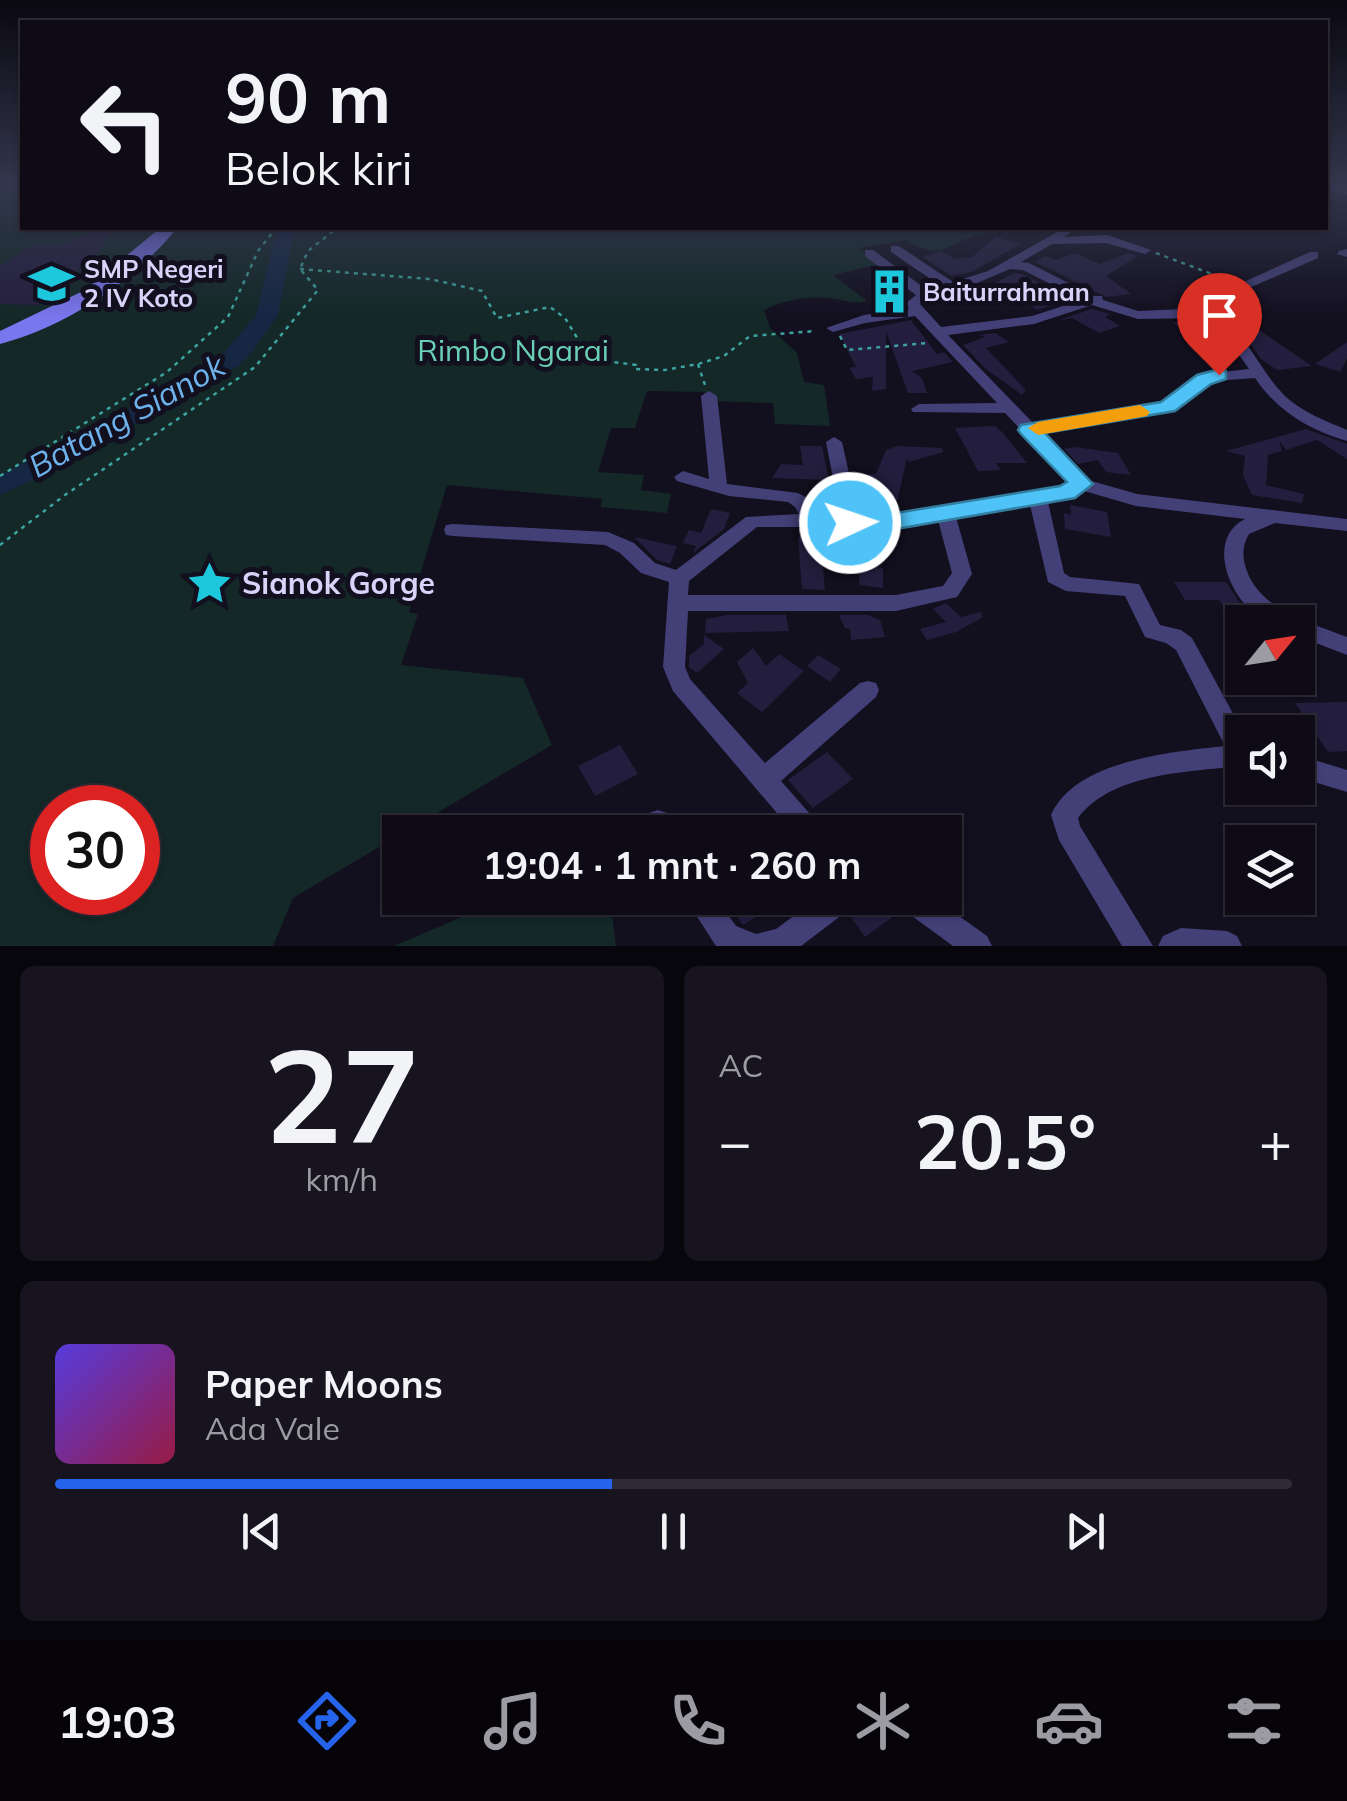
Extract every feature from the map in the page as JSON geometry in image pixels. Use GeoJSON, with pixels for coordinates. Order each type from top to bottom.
{"type":"FeatureCollection","features":[{"type":"Feature","properties":{"kind":"main road"},"geometry":{"type":"LineString","coordinates":[[0,338],[89,299],[128,270],[167,230]]}},
{"type":"Feature","properties":{"kind":"street"},"geometry":{"type":"LineString","coordinates":[[1067,230],[1042,242],[1016,264],[953,288],[925,294],[913,304],[1082,484],[1136,500],[1347,525]]}},
{"type":"Feature","properties":{"kind":"street"},"geometry":{"type":"LineString","coordinates":[[1042,242],[1107,239],[1145,250]]}},
{"type":"Feature","properties":{"kind":"street"},"geometry":{"type":"LineString","coordinates":[[895,249],[953,288]]}},
{"type":"Feature","properties":{"kind":"street"},"geometry":{"type":"LineString","coordinates":[[868,253],[925,294]]}},
{"type":"Feature","properties":{"kind":"street"},"geometry":{"type":"LineString","coordinates":[[1016,264],[1135,314],[1167,316],[1190,310],[1314,255]]}},
{"type":"Feature","properties":{"kind":"street"},"geometry":{"type":"LineString","coordinates":[[941,336],[1034,320],[1097,299]]}},
{"type":"Feature","properties":{"kind":"street"},"geometry":{"type":"LineString","coordinates":[[1190,310],[1209,317],[1234,335],[1277,398],[1292,410],[1347,436]]}},
{"type":"Feature","properties":{"kind":"street"},"geometry":{"type":"LineString","coordinates":[[833,328],[864,318],[918,312]]}},
{"type":"Feature","properties":{"kind":"street"},"geometry":{"type":"LineString","coordinates":[[1029,430],[1167,407],[1210,377],[1261,373]]}},
{"type":"Feature","properties":{"kind":"street"},"geometry":{"type":"LineString","coordinates":[[709,396],[718,488]]}},
{"type":"Feature","properties":{"kind":"street"},"geometry":{"type":"LineString","coordinates":[[918,409],[1010,408]]}},
{"type":"Feature","properties":{"kind":"street"},"geometry":{"type":"LineString","coordinates":[[834,442],[850,523]]}},
{"type":"Feature","properties":{"kind":"street"},"geometry":{"type":"LineString","coordinates":[[683,477],[718,488],[799,499],[810,521]]}},
{"type":"Feature","properties":{"kind":"street"},"geometry":{"type":"LineString","coordinates":[[680,578],[744,525],[763,520],[850,523],[946,514],[1067,493],[1082,484]]}},
{"type":"Feature","properties":{"kind":"street"},"geometry":{"type":"LineString","coordinates":[[1038,498],[1055,577],[1066,584],[1132,588],[1154,631],[1184,644],[1225,722]]}},
{"type":"Feature","properties":{"kind":"street"},"geometry":{"type":"LineString","coordinates":[[680,603],[896,603],[950,592],[962,574],[946,514]]}},
{"type":"Feature","properties":{"kind":"street"},"geometry":{"type":"LineString","coordinates":[[1258,605],[1244,589],[1234,562],[1234,541],[1243,528],[1277,515]]}},
{"type":"Feature","properties":{"kind":"street"},"geometry":{"type":"LineString","coordinates":[[453,530],[608,539],[627,548],[648,568],[680,578]]}},
{"type":"Feature","properties":{"kind":"street"},"geometry":{"type":"LineString","coordinates":[[680,578],[674,668],[682,684],[794,815]]}},
{"type":"Feature","properties":{"kind":"street"},"geometry":{"type":"LineString","coordinates":[[1315,634],[1347,646]]}},
{"type":"Feature","properties":{"kind":"street"},"geometry":{"type":"LineString","coordinates":[[764,780],[868,690]]}},
{"type":"Feature","properties":{"kind":"street"},"geometry":{"type":"LineString","coordinates":[[1138,946],[1068,831],[1064,815],[1070,804],[1136,768],[1225,757]]}},
{"type":"Feature","properties":{"kind":"street"},"geometry":{"type":"LineString","coordinates":[[1315,771],[1347,781]]}},
{"type":"Feature","properties":{"kind":"street"},"geometry":{"type":"LineString","coordinates":[[711,915],[726,936],[750,946]]}},
{"type":"Feature","properties":{"kind":"street"},"geometry":{"type":"LineString","coordinates":[[762,946],[782,942],[818,915]]}},
{"type":"Feature","properties":{"kind":"street"},"geometry":{"type":"LineString","coordinates":[[934,915],[977,946]]}},
{"type":"Feature","properties":{"kind":"street"},"geometry":{"type":"LineString","coordinates":[[1173,946],[1226,946]]}},
{"type":"Feature","properties":{"kind":"path"},"geometry":{"type":"LineString","coordinates":[[0,476],[166,372],[228,317],[258,251],[274,230]]}},
{"type":"Feature","properties":{"kind":"path"},"geometry":{"type":"LineString","coordinates":[[300,269],[308,251],[335,230]]}},
{"type":"Feature","properties":{"kind":"path"},"geometry":{"type":"LineString","coordinates":[[1145,250],[1241,285]]}},
{"type":"Feature","properties":{"kind":"path"},"geometry":{"type":"LineString","coordinates":[[300,269],[430,279],[482,291],[497,318],[550,307],[565,318],[590,359],[636,365],[635,369],[666,370],[698,364],[724,356],[750,336],[833,328],[847,350],[941,336]]}},
{"type":"Feature","properties":{"kind":"path"},"geometry":{"type":"LineString","coordinates":[[0,546],[65,494],[255,367],[318,290],[300,269]]}},
{"type":"Feature","properties":{"kind":"path"},"geometry":{"type":"LineString","coordinates":[[698,364],[709,396]]}},
{"type":"Feature","properties":{"kind":"green space","name":"Sianok Gorge"},"geometry":{"type":"Polygon","coordinates":[[[0,229],[1005,230],[934,251],[906,240],[859,248],[879,264],[833,275],[867,301],[808,298],[764,310],[770,328],[797,353],[804,382],[824,385],[830,426],[775,424],[773,403],[706,401],[704,392],[647,391],[635,428],[611,428],[598,472],[644,475],[641,490],[671,494],[667,513],[601,507],[602,499],[447,485],[409,612],[418,614],[401,665],[523,678],[552,745],[434,815],[382,815],[382,845],[293,898],[273,946],[0,946],[0,229]]]}},
{"type":"Feature","properties":{"kind":"green space"},"geometry":{"type":"Polygon","coordinates":[[[466,915],[612,915],[616,946],[394,946],[466,915]]]}},
{"type":"Feature","properties":{"kind":"building"},"geometry":{"type":"Polygon","coordinates":[[[94,230],[119,230],[99,245],[106,245],[70,280],[38,305],[0,304],[0,266],[35,244],[60,245],[94,230]]]}},
{"type":"Feature","properties":{"kind":"building"},"geometry":{"type":"Polygon","coordinates":[[[996,237],[1020,244],[972,272],[951,276],[923,257],[941,251],[956,259],[972,257],[996,237]]]}},
{"type":"Feature","properties":{"kind":"building"},"geometry":{"type":"Polygon","coordinates":[[[1075,253],[1099,264],[1128,253],[1138,256],[1106,276],[1131,294],[1106,297],[1035,262],[1045,256],[1056,260],[1075,253]]]}},
{"type":"Feature","properties":{"kind":"building"},"geometry":{"type":"Polygon","coordinates":[[[1014,273],[1072,299],[1037,310],[995,283],[1014,273]]]}},
{"type":"Feature","properties":{"kind":"building"},"geometry":{"type":"Polygon","coordinates":[[[1092,309],[1110,314],[1105,317],[1120,326],[1099,333],[1072,318],[1056,321],[1092,309]]]}},
{"type":"Feature","properties":{"kind":"building"},"geometry":{"type":"Polygon","coordinates":[[[911,320],[937,354],[944,352],[953,362],[912,371],[922,378],[927,393],[908,393],[886,331],[886,389],[872,391],[873,377],[856,379],[849,368],[856,367],[839,334],[911,320]]]}},
{"type":"Feature","properties":{"kind":"building"},"geometry":{"type":"Polygon","coordinates":[[[1173,322],[1198,322],[1227,344],[1198,346],[1173,322]]]}},
{"type":"Feature","properties":{"kind":"building"},"geometry":{"type":"Polygon","coordinates":[[[1259,330],[1312,366],[1277,370],[1261,359],[1242,332],[1259,330]]]}},
{"type":"Feature","properties":{"kind":"building"},"geometry":{"type":"Polygon","coordinates":[[[995,333],[1009,342],[986,348],[1026,390],[1022,395],[986,369],[963,345],[985,337],[979,335],[995,333]]]}},
{"type":"Feature","properties":{"kind":"building"},"geometry":{"type":"Polygon","coordinates":[[[1347,342],[1347,358],[1341,372],[1315,364],[1347,342]]]}},
{"type":"Feature","properties":{"kind":"building"},"geometry":{"type":"Polygon","coordinates":[[[995,426],[1027,463],[996,463],[1001,470],[978,471],[955,428],[995,426]]]}},
{"type":"Feature","properties":{"kind":"building"},"geometry":{"type":"Polygon","coordinates":[[[1306,429],[1347,444],[1347,459],[1317,440],[1286,450],[1279,440],[1282,451],[1268,455],[1266,485],[1304,494],[1302,503],[1252,495],[1243,475],[1245,456],[1226,451],[1306,429]]]}},
{"type":"Feature","properties":{"kind":"building"},"geometry":{"type":"Polygon","coordinates":[[[800,446],[822,446],[829,480],[772,478],[781,464],[803,465],[800,446]]]}},
{"type":"Feature","properties":{"kind":"building"},"geometry":{"type":"Polygon","coordinates":[[[897,446],[942,448],[943,452],[909,462],[907,458],[897,502],[868,498],[868,474],[876,474],[886,450],[897,446]]]}},
{"type":"Feature","properties":{"kind":"building"},"geometry":{"type":"Polygon","coordinates":[[[1064,449],[1118,453],[1131,475],[1106,472],[1098,460],[1078,464],[1064,449]]]}},
{"type":"Feature","properties":{"kind":"building"},"geometry":{"type":"Polygon","coordinates":[[[1070,505],[1107,512],[1111,537],[1065,529],[1064,513],[1071,515],[1070,505]]]}},
{"type":"Feature","properties":{"kind":"building"},"geometry":{"type":"Polygon","coordinates":[[[711,509],[730,513],[724,529],[693,553],[696,546],[683,543],[689,530],[701,533],[711,509]]]}},
{"type":"Feature","properties":{"kind":"building"},"geometry":{"type":"Polygon","coordinates":[[[825,536],[830,556],[822,556],[825,590],[802,589],[798,537],[825,536]]]}},
{"type":"Feature","properties":{"kind":"building"},"geometry":{"type":"Polygon","coordinates":[[[634,537],[677,546],[670,564],[657,560],[634,537]]]}},
{"type":"Feature","properties":{"kind":"building"},"geometry":{"type":"Polygon","coordinates":[[[860,565],[883,568],[883,588],[859,585],[860,565]]]}},
{"type":"Feature","properties":{"kind":"building"},"geometry":{"type":"Polygon","coordinates":[[[1174,582],[1226,582],[1241,605],[1225,605],[1225,609],[1219,600],[1185,600],[1174,582]]]}},
{"type":"Feature","properties":{"kind":"building"},"geometry":{"type":"Polygon","coordinates":[[[946,603],[961,617],[981,612],[983,617],[956,632],[927,640],[920,629],[946,622],[933,609],[946,603]]]}},
{"type":"Feature","properties":{"kind":"building"},"geometry":{"type":"Polygon","coordinates":[[[786,615],[789,631],[705,633],[706,619],[786,615]]]}},
{"type":"Feature","properties":{"kind":"building"},"geometry":{"type":"Polygon","coordinates":[[[839,615],[868,615],[880,620],[885,637],[851,640],[850,629],[845,628],[839,615]]]}},
{"type":"Feature","properties":{"kind":"building"},"geometry":{"type":"Polygon","coordinates":[[[704,635],[724,649],[697,673],[689,667],[689,656],[704,644],[704,635]]]}},
{"type":"Feature","properties":{"kind":"building"},"geometry":{"type":"Polygon","coordinates":[[[753,648],[766,666],[779,654],[804,671],[762,712],[737,693],[748,683],[737,662],[753,648]]]}},
{"type":"Feature","properties":{"kind":"building"},"geometry":{"type":"Polygon","coordinates":[[[818,655],[841,669],[830,682],[807,666],[818,655]]]}},
{"type":"Feature","properties":{"kind":"building"},"geometry":{"type":"Polygon","coordinates":[[[1347,702],[1347,751],[1328,752],[1315,733],[1315,715],[1303,715],[1295,703],[1347,702]]]}},
{"type":"Feature","properties":{"kind":"building"},"geometry":{"type":"Polygon","coordinates":[[[620,745],[638,774],[595,796],[578,766],[620,745]]]}},
{"type":"Feature","properties":{"kind":"building"},"geometry":{"type":"Polygon","coordinates":[[[827,752],[853,779],[813,808],[788,780],[827,752]]]}},
{"type":"Feature","properties":{"kind":"building"},"geometry":{"type":"Polygon","coordinates":[[[736,915],[759,915],[743,925],[736,915]]]}},
{"type":"Feature","properties":{"kind":"building"},"geometry":{"type":"Polygon","coordinates":[[[850,915],[894,916],[865,937],[850,915]]]}},
{"type":"Feature","properties":{"kind":"waterway","name":"Batang Sianok"},"geometry":{"type":"LineString","coordinates":[[0,486],[193,385],[245,347],[272,301],[278,250],[285,230]]}},
{"type":"Feature","properties":{"kind":"slow traffic"},"geometry":{"type":"LineString","coordinates":[[1038,428],[1140,412]]}},
{"type":"Feature","properties":{"kind":"place","name":"SMP Negeri 2 IV Koto"},"geometry":{"type":"Point","coordinates":[51,283]}},
{"type":"Feature","properties":{"kind":"place","name":"Baiturrahman"},"geometry":{"type":"Point","coordinates":[890,292]}},
{"type":"Feature","properties":{"kind":"place","name":"Sianok Gorge"},"geometry":{"type":"Point","coordinates":[209,584]}},
{"type":"Feature","properties":{"kind":"route"},"geometry":{"type":"LineString","coordinates":[[850,523],[902,520],[1067,493],[1082,484],[1029,430],[1167,407],[1204,380],[1219,375]]}},
{"type":"Feature","properties":{"kind":"park label","name":"Rimbo Ngarai"},"geometry":{"type":"Point","coordinates":[513,351]}}]}
